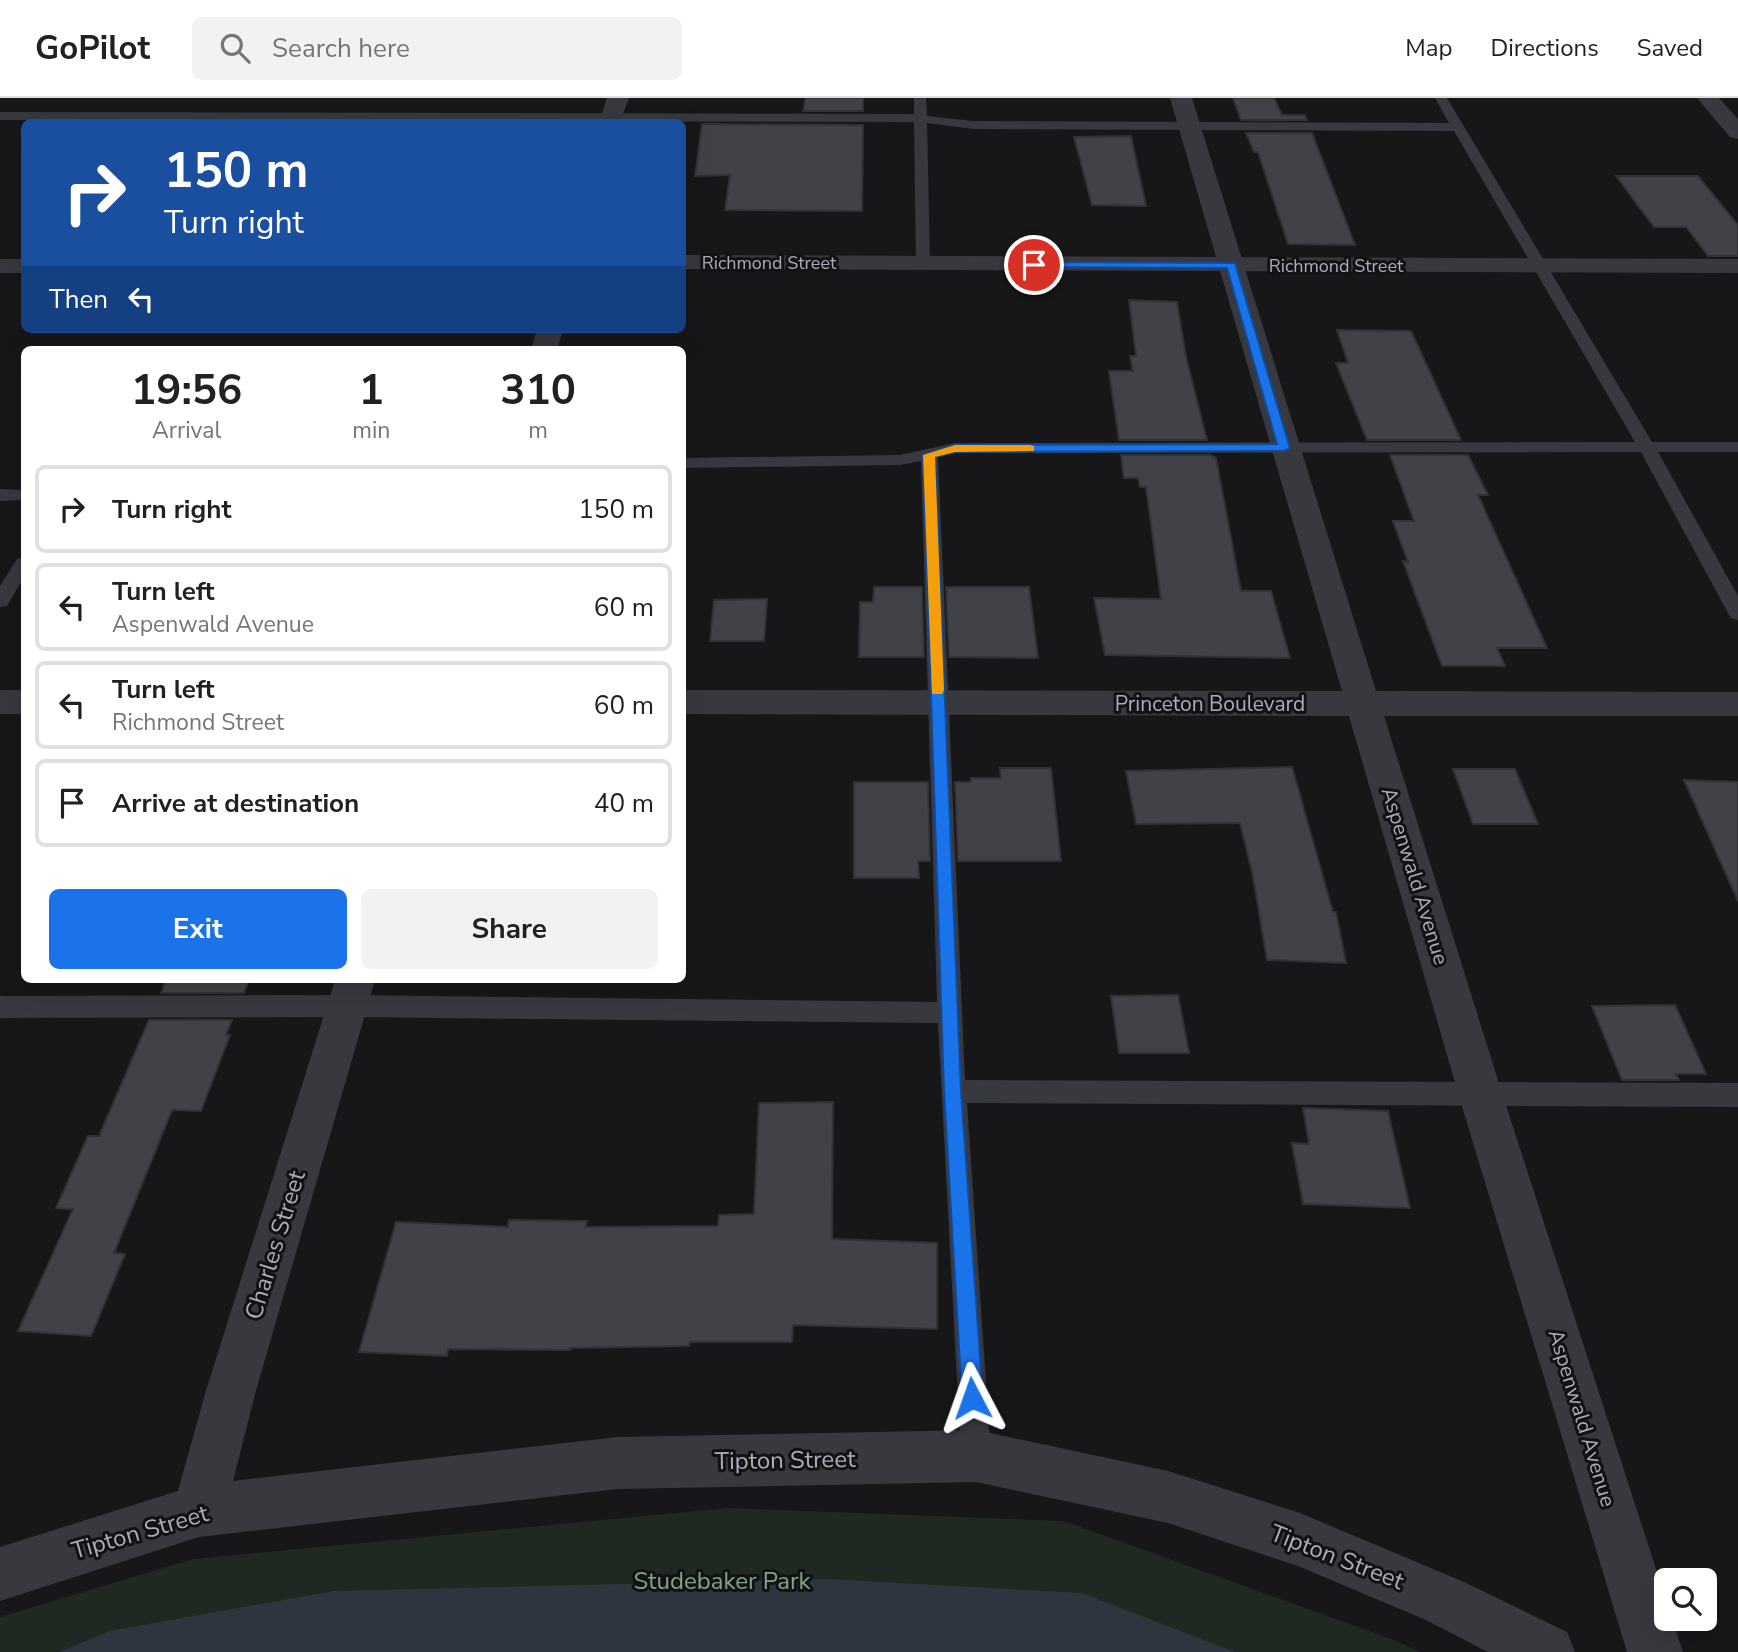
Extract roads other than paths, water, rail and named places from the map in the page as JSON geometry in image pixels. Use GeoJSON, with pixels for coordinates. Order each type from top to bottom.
{"type":"FeatureCollection","features":[{"type":"Feature","properties":{"kind":"street"},"geometry":{"type":"LineString","coordinates":[[1708,98],[1738,132]]}},
{"type":"Feature","properties":{"kind":"street","name":"Aspenwald Avenue"},"geometry":{"type":"LineString","coordinates":[[1186,113],[1284,448],[1480,1093],[1655,1652]]}},
{"type":"Feature","properties":{"kind":"street","name":"Richmond Street"},"geometry":{"type":"LineString","coordinates":[[686,262],[1738,266]]}},
{"type":"Feature","properties":{"kind":"street"},"geometry":{"type":"LineString","coordinates":[[0,266],[21,266]]}},
{"type":"Feature","properties":{"kind":"street"},"geometry":{"type":"LineString","coordinates":[[0,702],[21,702]]}},
{"type":"Feature","properties":{"kind":"street","name":"Princeton Boulevard"},"geometry":{"type":"LineString","coordinates":[[686,702],[1738,704]]}},
{"type":"Feature","properties":{"kind":"street","name":"Charles Street"},"geometry":{"type":"LineString","coordinates":[[199,1511],[230,1394],[351,993]]}},
{"type":"Feature","properties":{"kind":"street","name":"Tipton Street"},"geometry":{"type":"LineString","coordinates":[[0,1574],[199,1511],[618,1463],[976,1456],[1168,1497],[1300,1540],[1446,1601],[1547,1652]]}},
{"type":"Feature","properties":{"kind":"lane"},"geometry":{"type":"LineString","coordinates":[[289,119],[303,98]]}},
{"type":"Feature","properties":{"kind":"lane"},"geometry":{"type":"LineString","coordinates":[[920,98],[923,264]]}},
{"type":"Feature","properties":{"kind":"lane"},"geometry":{"type":"LineString","coordinates":[[1441,98],[1646,446],[1738,613]]}},
{"type":"Feature","properties":{"kind":"lane"},"geometry":{"type":"LineString","coordinates":[[0,116],[289,119],[613,112],[921,118],[938,123],[973,125],[1186,113],[1458,127]]}},
{"type":"Feature","properties":{"kind":"lane"},"geometry":{"type":"LineString","coordinates":[[686,463],[900,460],[955,448],[1738,447]]}},
{"type":"Feature","properties":{"kind":"lane"},"geometry":{"type":"LineString","coordinates":[[929,455],[953,1091],[976,1456]]}},
{"type":"Feature","properties":{"kind":"lane"},"geometry":{"type":"LineString","coordinates":[[0,495],[21,495]]}},
{"type":"Feature","properties":{"kind":"lane"},"geometry":{"type":"LineString","coordinates":[[0,601],[21,568]]}},
{"type":"Feature","properties":{"kind":"lane"},"geometry":{"type":"LineString","coordinates":[[0,1007],[351,993],[952,1013]]}},
{"type":"Feature","properties":{"kind":"lane"},"geometry":{"type":"LineString","coordinates":[[953,1091],[1738,1095]]}},
{"type":"Feature","properties":{"kind":"park label","name":"Studebaker Park"},"geometry":{"type":"Point","coordinates":[722,1581]}}]}
